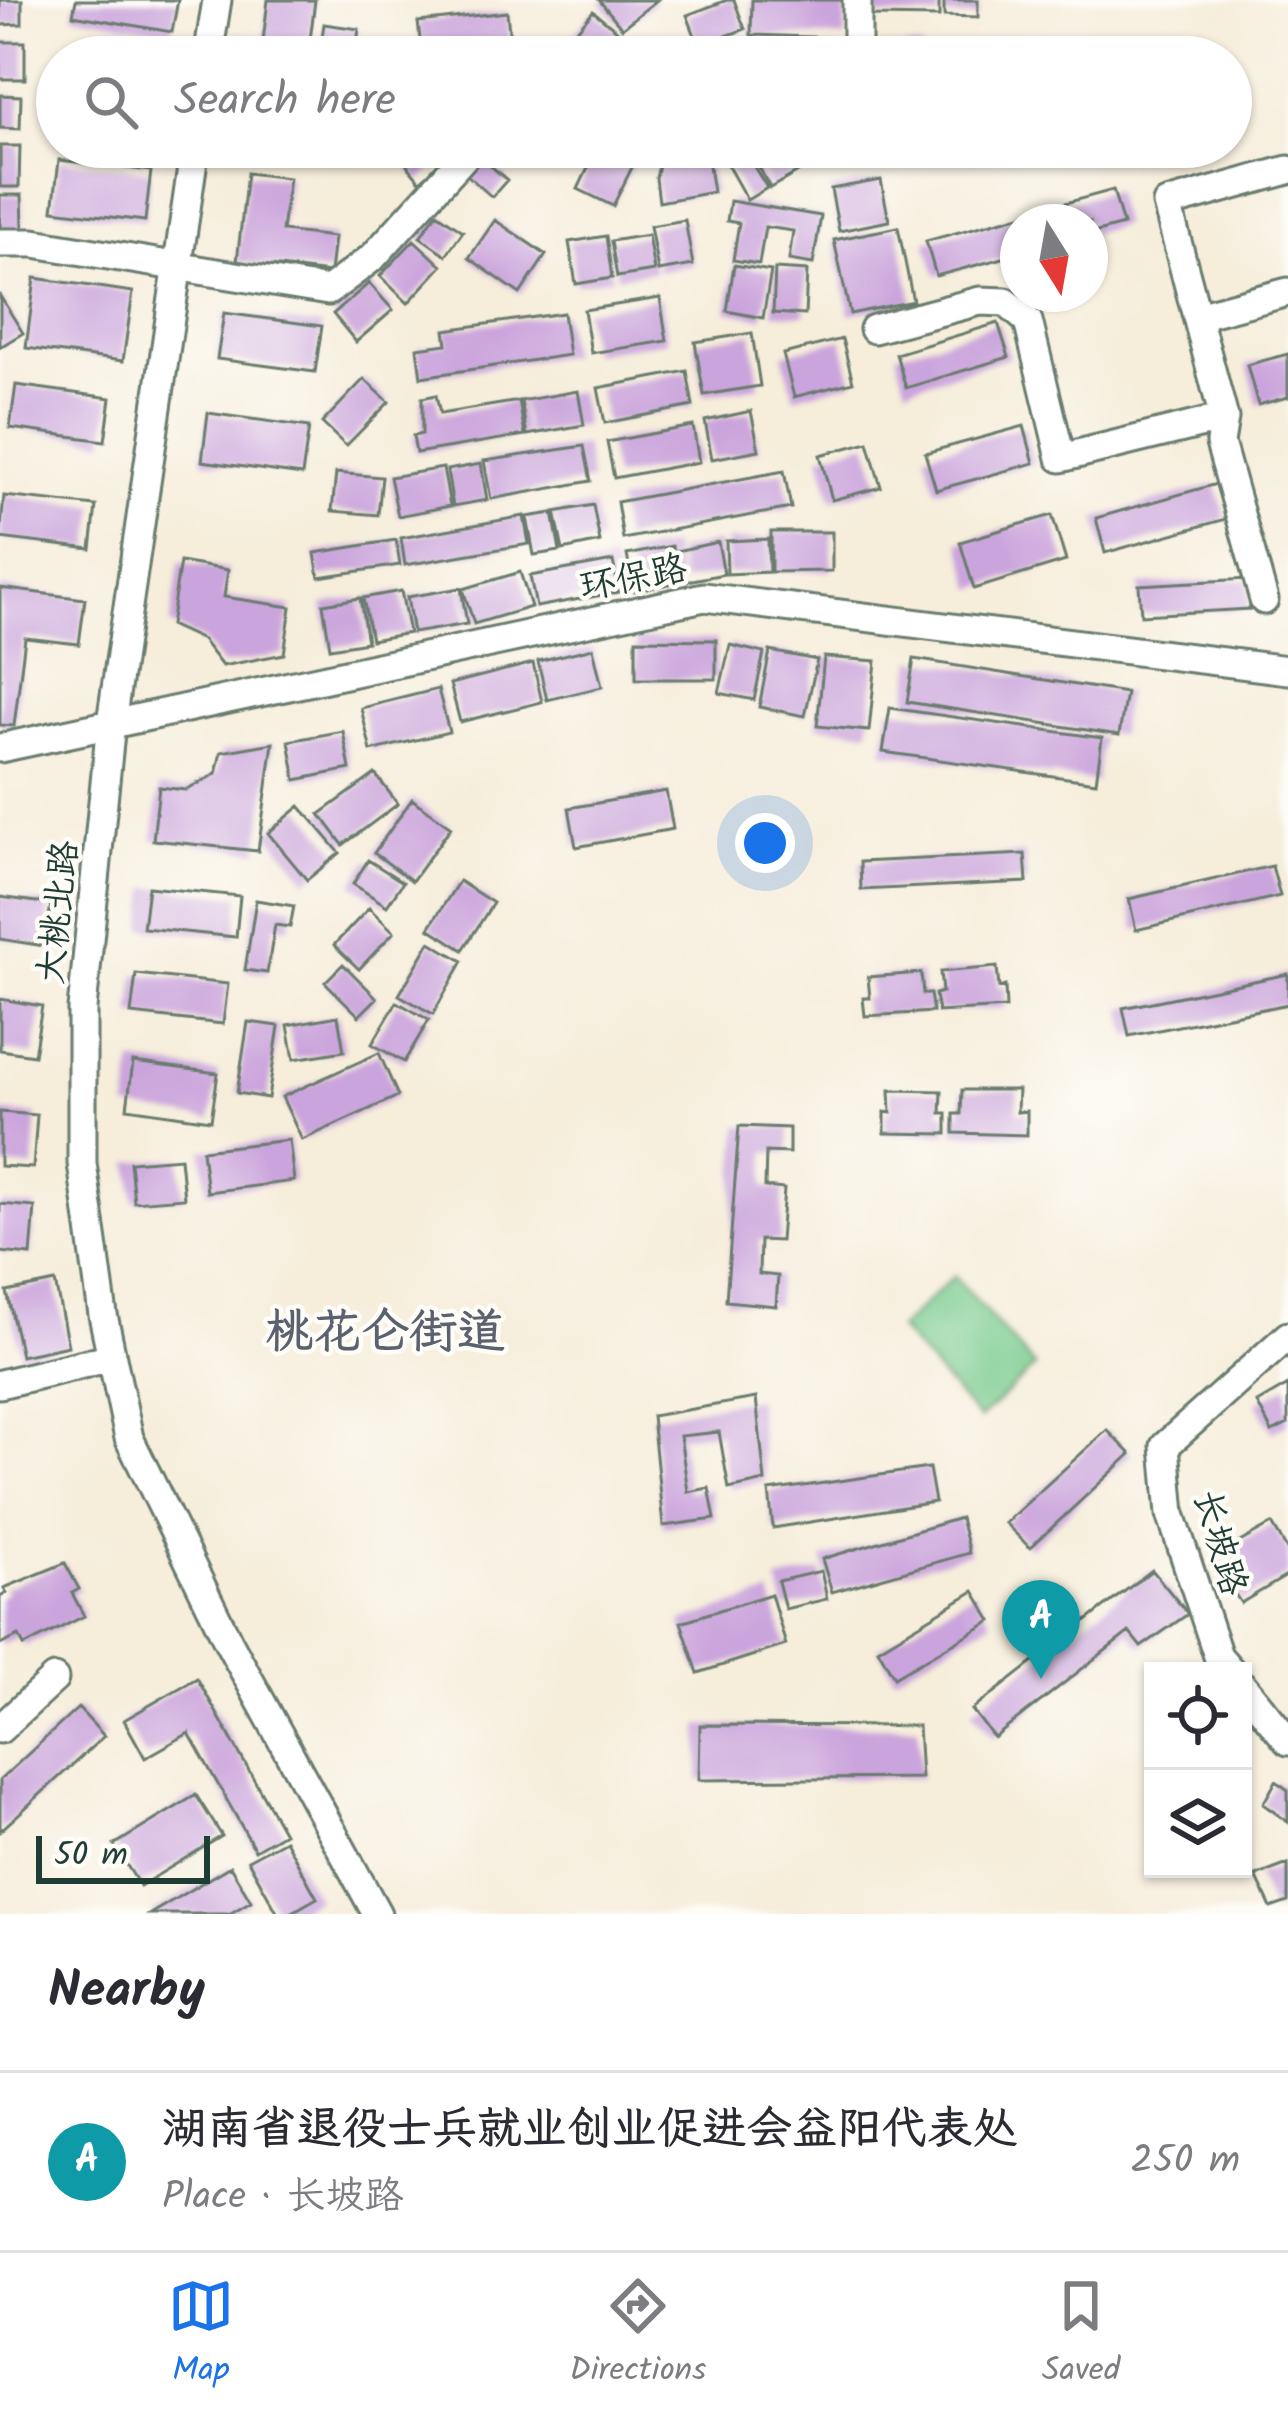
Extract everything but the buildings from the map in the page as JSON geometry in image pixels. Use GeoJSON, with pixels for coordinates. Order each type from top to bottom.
{"type":"FeatureCollection","features":[{"type":"Feature","properties":{"kind":"street"},"geometry":{"type":"LineString","coordinates":[[211,36],[217,0]]}},
{"type":"Feature","properties":{"kind":"street"},"geometry":{"type":"LineString","coordinates":[[857,0],[857,36]]}},
{"type":"Feature","properties":{"kind":"street","name":"大桃北路"},"geometry":{"type":"LineString","coordinates":[[192,168],[111,724],[82,1009],[82,1163],[129,1438],[230,1643],[377,1914]]}},
{"type":"Feature","properties":{"kind":"street"},"geometry":{"type":"LineString","coordinates":[[0,243],[34,243],[328,291],[373,257],[453,168]]}},
{"type":"Feature","properties":{"kind":"street"},"geometry":{"type":"LineString","coordinates":[[1264,600],[1220,443],[1224,418],[1167,204],[1288,170]]}},
{"type":"Feature","properties":{"kind":"street"},"geometry":{"type":"LineString","coordinates":[[1197,316],[1288,292]]}},
{"type":"Feature","properties":{"kind":"street"},"geometry":{"type":"LineString","coordinates":[[874,329],[980,301],[1006,302],[1028,321],[1061,458],[1224,418]]}},
{"type":"Feature","properties":{"kind":"street","name":"环保路"},"geometry":{"type":"LineString","coordinates":[[0,748],[704,597],[1288,670]]}},
{"type":"Feature","properties":{"kind":"street","name":"长坡路"},"geometry":{"type":"LineString","coordinates":[[1223,1662],[1171,1514],[1165,1447],[1288,1336]]}},
{"type":"Feature","properties":{"kind":"street"},"geometry":{"type":"LineString","coordinates":[[0,1384],[112,1357]]}},
{"type":"Feature","properties":{"kind":"street"},"geometry":{"type":"LineString","coordinates":[[0,1729],[54,1679]]}},
{"type":"Feature","properties":{"kind":"street"},"geometry":{"type":"LineString","coordinates":[[1252,1697],[1288,1741]]}},
{"type":"Feature","properties":{"kind":"green space"},"geometry":{"type":"Polygon","coordinates":[[[954,1276],[1035,1367],[979,1419],[898,1329],[954,1276]]]}},
{"type":"Feature","properties":{"kind":"place","name":"湖南省退役士兵就业创业促进会益阳代表处"},"geometry":{"type":"Point","coordinates":[1041,1679]}},
{"type":"Feature","properties":{"kind":"district","name":"桃花仑街道"},"geometry":{"type":"Point","coordinates":[385,1330]}}]}
